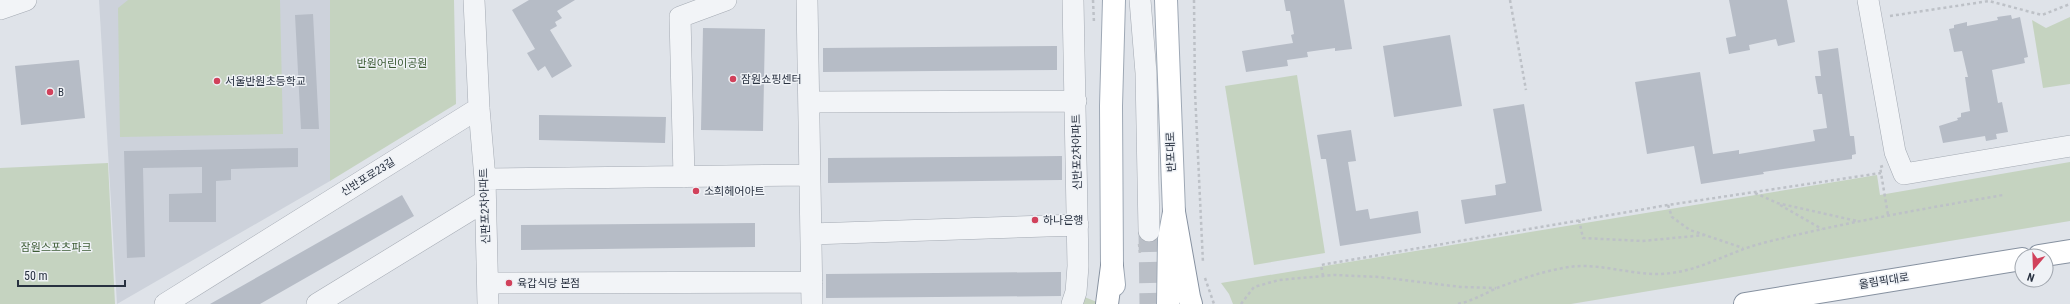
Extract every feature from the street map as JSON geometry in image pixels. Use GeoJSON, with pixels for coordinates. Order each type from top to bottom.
{"type":"FeatureCollection","features":[{"type":"Feature","properties":{"kind":"main road"},"geometry":{"type":"LineString","coordinates":[[1107,304],[1112,266],[1111,106],[1114,0]]}},
{"type":"Feature","properties":{"kind":"main road","name":"반포대로"},"geometry":{"type":"LineString","coordinates":[[1166,0],[1174,212],[1169,239],[1168,304]]}},
{"type":"Feature","properties":{"kind":"main road"},"geometry":{"type":"LineString","coordinates":[[1174,212],[1188,297],[1191,304]]}},
{"type":"Feature","properties":{"kind":"main road"},"geometry":{"type":"LineString","coordinates":[[2054,254],[2070,251]]}},
{"type":"Feature","properties":{"kind":"main road","name":"올림픽대로"},"geometry":{"type":"LineString","coordinates":[[1745,304],[2014,260]]}},
{"type":"Feature","properties":{"kind":"main road"},"geometry":{"type":"LineString","coordinates":[[1112,266],[1118,304]]}},
{"type":"Feature","properties":{"kind":"street"},"geometry":{"type":"LineString","coordinates":[[0,9],[26,0]]}},
{"type":"Feature","properties":{"kind":"street"},"geometry":{"type":"LineString","coordinates":[[474,0],[479,108]]}},
{"type":"Feature","properties":{"kind":"street"},"geometry":{"type":"LineString","coordinates":[[684,176],[680,17],[726,0]]}},
{"type":"Feature","properties":{"kind":"street"},"geometry":{"type":"LineString","coordinates":[[807,0],[812,304]]}},
{"type":"Feature","properties":{"kind":"street","name":"신반포2차아파트"},"geometry":{"type":"LineString","coordinates":[[1072,304],[1076,292],[1078,266],[1073,0]]}},
{"type":"Feature","properties":{"kind":"street"},"geometry":{"type":"LineString","coordinates":[[1140,0],[1141,33],[1146,73],[1149,231]]}},
{"type":"Feature","properties":{"kind":"street"},"geometry":{"type":"LineString","coordinates":[[1146,73],[1158,0]]}},
{"type":"Feature","properties":{"kind":"street"},"geometry":{"type":"LineString","coordinates":[[1868,0],[1895,152],[1904,174],[2070,146]]}},
{"type":"Feature","properties":{"kind":"street"},"geometry":{"type":"LineString","coordinates":[[809,102],[1076,101]]}},
{"type":"Feature","properties":{"kind":"street","name":"신판포2차아파트"},"geometry":{"type":"LineString","coordinates":[[479,108],[485,179],[488,304]]}},
{"type":"Feature","properties":{"kind":"street","name":"신반포로23길"},"geometry":{"type":"LineString","coordinates":[[165,304],[479,108]]}},
{"type":"Feature","properties":{"kind":"street"},"geometry":{"type":"LineString","coordinates":[[485,179],[810,175]]}},
{"type":"Feature","properties":{"kind":"street"},"geometry":{"type":"LineString","coordinates":[[316,304],[485,201]]}},
{"type":"Feature","properties":{"kind":"street"},"geometry":{"type":"LineString","coordinates":[[811,234],[1078,225]]}},
{"type":"Feature","properties":{"kind":"street"},"geometry":{"type":"LineString","coordinates":[[488,283],[812,282]]}},
{"type":"Feature","properties":{"kind":"path"},"geometry":{"type":"LineString","coordinates":[[1194,0],[1195,92],[1203,265]]}},
{"type":"Feature","properties":{"kind":"path"},"geometry":{"type":"LineString","coordinates":[[1510,0],[1526,90]]}},
{"type":"Feature","properties":{"kind":"path"},"geometry":{"type":"LineString","coordinates":[[1890,16],[1989,0],[2042,15],[2070,4]]}},
{"type":"Feature","properties":{"kind":"path"},"geometry":{"type":"LineString","coordinates":[[1888,215],[1880,166],[1900,162]]}},
{"type":"Feature","properties":{"kind":"path"},"geometry":{"type":"LineString","coordinates":[[1323,276],[1321,264],[1668,205],[1881,173]]}},
{"type":"Feature","properties":{"kind":"path"},"geometry":{"type":"LineString","coordinates":[[1753,192],[1777,203],[1823,229]]}},
{"type":"Feature","properties":{"kind":"path"},"geometry":{"type":"LineString","coordinates":[[1458,304],[1468,302],[1497,288],[1528,276],[1570,267],[1596,267],[1640,273],[1671,273],[1705,265],[1744,248],[1823,229],[1888,215],[2003,195]]}},
{"type":"Feature","properties":{"kind":"path"},"geometry":{"type":"LineString","coordinates":[[1777,203],[1860,221]]}},
{"type":"Feature","properties":{"kind":"path"},"geometry":{"type":"LineString","coordinates":[[1668,205],[1672,217],[1690,230],[1744,248]]}},
{"type":"Feature","properties":{"kind":"path"},"geometry":{"type":"LineString","coordinates":[[1579,220],[1583,238],[1642,241],[1705,234]]}},
{"type":"Feature","properties":{"kind":"path"},"geometry":{"type":"LineString","coordinates":[[1203,273],[1214,304]]}},
{"type":"Feature","properties":{"kind":"path"},"geometry":{"type":"LineString","coordinates":[[1241,304],[1254,287],[1279,280],[1323,276],[1379,277],[1461,287],[1497,288]]}},
{"type":"Feature","properties":{"kind":"shaded area","name":"서울반원초등학교"},"geometry":{"type":"Polygon","coordinates":[[[99,0],[330,0],[330,181],[117,304],[99,0]]]}},
{"type":"Feature","properties":{"kind":"green space"},"geometry":{"type":"Polygon","coordinates":[[[128,0],[280,0],[283,134],[120,137],[118,8],[128,0]]]}},
{"type":"Feature","properties":{"kind":"green space","name":"반원어린이공원"},"geometry":{"type":"Polygon","coordinates":[[[330,0],[454,0],[456,104],[330,181],[330,0]]]}},
{"type":"Feature","properties":{"kind":"green space"},"geometry":{"type":"Polygon","coordinates":[[[2070,17],[2070,84],[2043,88],[2032,20],[2046,28],[2070,17]]]}},
{"type":"Feature","properties":{"kind":"green space"},"geometry":{"type":"Polygon","coordinates":[[[1297,75],[1325,253],[1254,265],[1225,86],[1297,75]]]}},
{"type":"Feature","properties":{"kind":"green space"},"geometry":{"type":"Polygon","coordinates":[[[2070,162],[2070,221],[1571,304],[1233,304],[1229,294],[1221,283],[1877,175],[1880,195],[2070,162]]]}},
{"type":"Feature","properties":{"kind":"green space","name":"잠원스포츠파크"},"geometry":{"type":"Polygon","coordinates":[[[108,163],[115,304],[0,304],[0,168],[108,163]]]}},
{"type":"Feature","properties":{"kind":"green space"},"geometry":{"type":"Polygon","coordinates":[[[1082,296],[1097,302],[1097,304],[1077,304],[1082,296]]]}},
{"type":"Feature","properties":{"kind":"building"},"geometry":{"type":"Polygon","coordinates":[[[529,0],[575,0],[557,11],[562,18],[555,22],[557,26],[550,30],[572,66],[552,78],[545,66],[538,71],[527,53],[535,49],[512,10],[529,0]]]}},
{"type":"Feature","properties":{"kind":"building"},"geometry":{"type":"Polygon","coordinates":[[[1284,0],[1344,0],[1352,49],[1335,51],[1335,48],[1307,52],[1308,57],[1287,60],[1288,66],[1246,72],[1242,51],[1293,43],[1291,35],[1294,34],[1290,11],[1286,11],[1284,0]]]}},
{"type":"Feature","properties":{"kind":"building"},"geometry":{"type":"Polygon","coordinates":[[[1729,0],[1787,0],[1795,42],[1778,46],[1776,39],[1749,45],[1750,50],[1729,54],[1726,38],[1736,36],[1729,0]]]}},
{"type":"Feature","properties":{"kind":"building"},"geometry":{"type":"Polygon","coordinates":[[[313,14],[319,129],[301,129],[295,15],[313,14]]]}},
{"type":"Feature","properties":{"kind":"building"},"geometry":{"type":"Polygon","coordinates":[[[2011,15],[2012,19],[2020,17],[2028,57],[2024,58],[2025,63],[1992,70],[1998,103],[2002,102],[2008,132],[1996,134],[1997,139],[1986,141],[1985,136],[1943,143],[1939,126],[1958,120],[1957,118],[1961,117],[1961,113],[1970,111],[1965,77],[1968,77],[1962,51],[1954,52],[1949,29],[1954,28],[1954,25],[1967,22],[1967,26],[1998,20],[1997,17],[2011,15]]]}},
{"type":"Feature","properties":{"kind":"building","name":"잠원쇼핑센터"},"geometry":{"type":"Polygon","coordinates":[[[703,28],[765,29],[763,131],[701,130],[703,28]]]}},
{"type":"Feature","properties":{"kind":"building"},"geometry":{"type":"Polygon","coordinates":[[[1450,35],[1462,106],[1394,117],[1383,46],[1450,35]]]}},
{"type":"Feature","properties":{"kind":"building"},"geometry":{"type":"Polygon","coordinates":[[[1057,46],[1057,70],[823,72],[823,48],[1057,46]]]}},
{"type":"Feature","properties":{"kind":"building"},"geometry":{"type":"Polygon","coordinates":[[[1838,48],[1850,136],[1854,136],[1856,154],[1852,155],[1852,159],[1763,172],[1764,174],[1701,184],[1694,146],[1647,154],[1635,82],[1700,72],[1713,154],[1739,150],[1739,154],[1815,141],[1813,130],[1827,128],[1822,94],[1818,94],[1815,76],[1821,76],[1818,51],[1838,48]]]}},
{"type":"Feature","properties":{"kind":"building","name":"B"},"geometry":{"type":"Polygon","coordinates":[[[79,60],[85,118],[21,125],[15,66],[79,60]]]}},
{"type":"Feature","properties":{"kind":"building"},"geometry":{"type":"Polygon","coordinates":[[[1524,104],[1542,211],[1465,224],[1461,200],[1496,195],[1495,185],[1506,183],[1493,109],[1524,104]]]}},
{"type":"Feature","properties":{"kind":"building"},"geometry":{"type":"Polygon","coordinates":[[[539,115],[666,117],[665,143],[539,140],[539,115]]]}},
{"type":"Feature","properties":{"kind":"building"},"geometry":{"type":"Polygon","coordinates":[[[1351,130],[1356,161],[1348,162],[1356,211],[1368,209],[1370,219],[1418,211],[1421,233],[1340,246],[1326,159],[1321,159],[1317,135],[1351,130]]]}},
{"type":"Feature","properties":{"kind":"building"},"geometry":{"type":"Polygon","coordinates":[[[298,148],[298,167],[231,169],[231,180],[216,181],[216,222],[169,222],[169,194],[202,193],[202,167],[143,168],[145,257],[127,258],[124,151],[298,148]]]}},
{"type":"Feature","properties":{"kind":"building"},"geometry":{"type":"Polygon","coordinates":[[[1062,156],[1062,180],[828,183],[828,158],[1062,156]]]}},
{"type":"Feature","properties":{"kind":"building"},"geometry":{"type":"Polygon","coordinates":[[[402,195],[414,216],[260,304],[210,304],[402,195]]]}},
{"type":"Feature","properties":{"kind":"building"},"geometry":{"type":"Polygon","coordinates":[[[755,223],[755,247],[521,250],[521,225],[755,223]]]}},
{"type":"Feature","properties":{"kind":"building"},"geometry":{"type":"Polygon","coordinates":[[[1061,272],[1061,296],[826,298],[826,274],[1061,272]]]}},
{"type":"Feature","properties":{"kind":"tunnel"},"geometry":{"type":"LineString","coordinates":[[1149,231],[1150,304]]}},
{"type":"Feature","properties":{"kind":"place","name":"잠원쇼핑센터"},"geometry":{"type":"Point","coordinates":[733,79]}},
{"type":"Feature","properties":{"kind":"place","name":"서울반원초등학교"},"geometry":{"type":"Point","coordinates":[217,81]}},
{"type":"Feature","properties":{"kind":"place","name":"B"},"geometry":{"type":"Point","coordinates":[50,92]}},
{"type":"Feature","properties":{"kind":"place","name":"소희헤어아트"},"geometry":{"type":"Point","coordinates":[696,191]}},
{"type":"Feature","properties":{"kind":"place","name":"하나은행"},"geometry":{"type":"Point","coordinates":[1035,220]}},
{"type":"Feature","properties":{"kind":"place","name":"육갑식당 본점"},"geometry":{"type":"Point","coordinates":[509,283]}}]}
